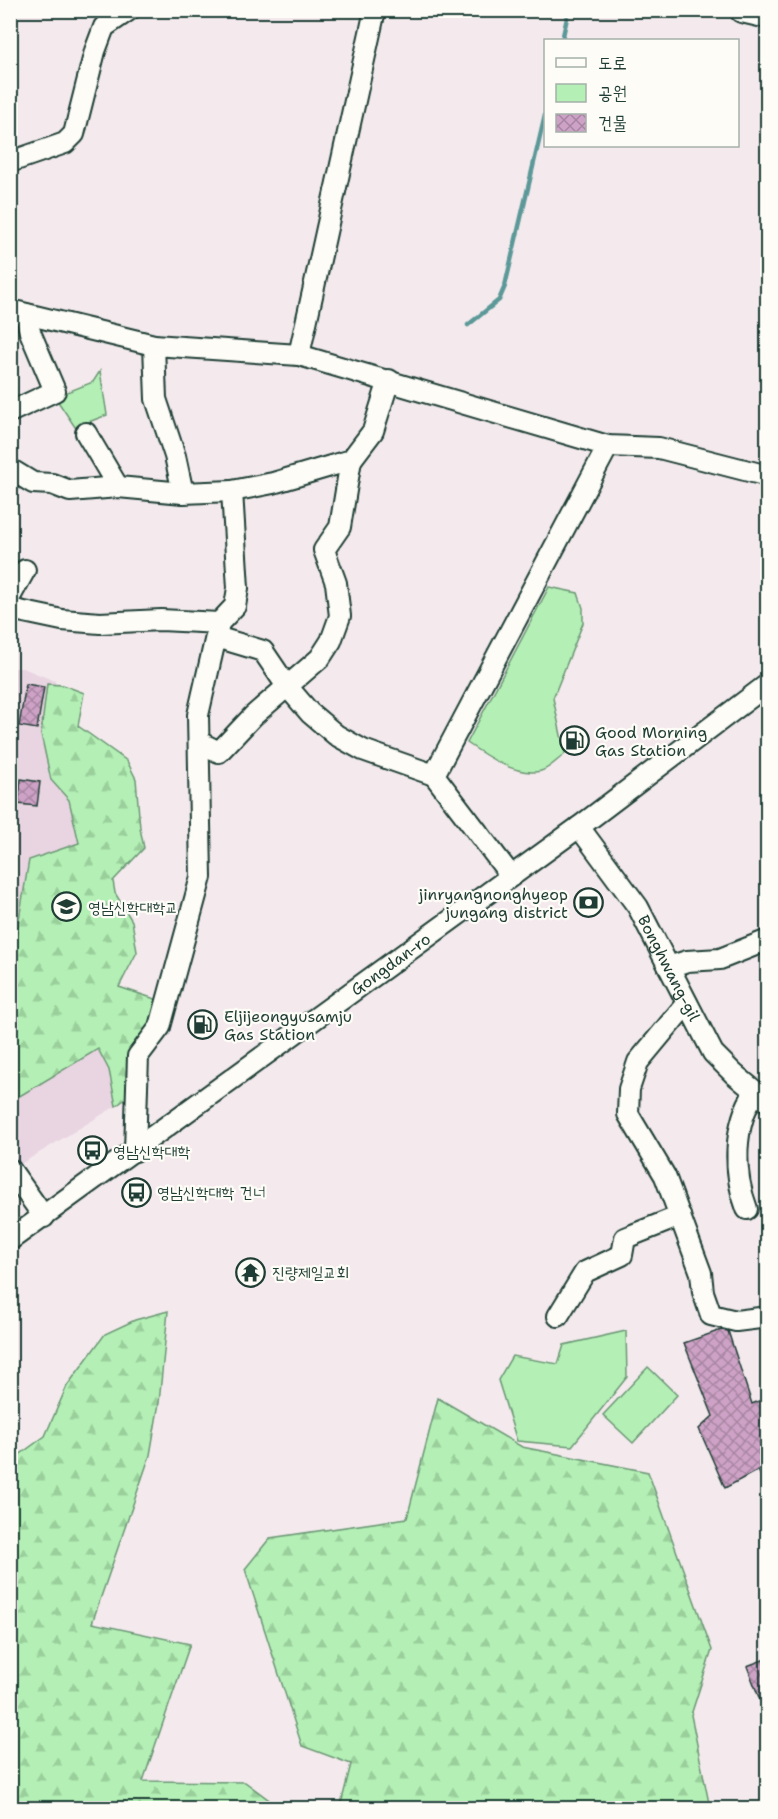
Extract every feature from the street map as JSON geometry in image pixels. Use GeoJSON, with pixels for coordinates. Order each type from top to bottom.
{"type":"FeatureCollection","features":[{"type":"Feature","properties":{"kind":"main road"},"geometry":{"type":"LineString","coordinates":[[742,10],[768,16]]}},
{"type":"Feature","properties":{"kind":"street"},"geometry":{"type":"LineString","coordinates":[[10,162],[65,143],[74,134],[94,51],[105,27],[129,10]]}},
{"type":"Feature","properties":{"kind":"street"},"geometry":{"type":"LineString","coordinates":[[299,354],[375,10]]}},
{"type":"Feature","properties":{"kind":"street"},"geometry":{"type":"LineString","coordinates":[[18,312],[154,345],[299,354],[608,446],[660,448],[768,476]]}},
{"type":"Feature","properties":{"kind":"street"},"geometry":{"type":"LineString","coordinates":[[10,412],[55,391],[30,332],[18,312]]}},
{"type":"Feature","properties":{"kind":"street"},"geometry":{"type":"LineString","coordinates":[[154,345],[156,399],[175,456],[183,493]]}},
{"type":"Feature","properties":{"kind":"street"},"geometry":{"type":"LineString","coordinates":[[199,742],[219,752],[286,686],[320,658],[331,641],[340,615],[336,582],[324,550],[340,527],[351,460],[373,431],[389,380]]}},
{"type":"Feature","properties":{"kind":"street"},"geometry":{"type":"LineString","coordinates":[[86,433],[118,487]]}},
{"type":"Feature","properties":{"kind":"street"},"geometry":{"type":"LineString","coordinates":[[434,775],[608,446]]}},
{"type":"Feature","properties":{"kind":"street"},"geometry":{"type":"LineString","coordinates":[[10,469],[33,483],[52,484],[70,491],[118,487],[183,493],[232,491],[273,483],[351,460]]}},
{"type":"Feature","properties":{"kind":"street"},"geometry":{"type":"LineString","coordinates":[[135,1151],[138,1056],[160,1027],[201,877],[198,716],[217,630],[235,606],[238,588],[232,491]]}},
{"type":"Feature","properties":{"kind":"street"},"geometry":{"type":"LineString","coordinates":[[10,597],[25,570]]}},
{"type":"Feature","properties":{"kind":"street"},"geometry":{"type":"LineString","coordinates":[[10,609],[62,620],[99,623],[161,620],[217,630],[263,651],[286,686],[310,713],[336,735],[363,750],[434,775],[511,876]]}},
{"type":"Feature","properties":{"kind":"street","name":"Gongdan-ro"},"geometry":{"type":"LineString","coordinates":[[10,1240],[579,827],[768,684]]}},
{"type":"Feature","properties":{"kind":"street","name":"Bonghwang-gil"},"geometry":{"type":"LineString","coordinates":[[579,827],[638,907],[713,1053],[761,1097]]}},
{"type":"Feature","properties":{"kind":"street"},"geometry":{"type":"LineString","coordinates":[[669,967],[687,961],[720,960],[768,940]]}},
{"type":"Feature","properties":{"kind":"street"},"geometry":{"type":"LineString","coordinates":[[687,1003],[638,1062],[629,1089],[628,1114],[665,1176],[701,1273],[703,1292],[711,1315],[736,1321],[768,1317]]}},
{"type":"Feature","properties":{"kind":"street"},"geometry":{"type":"LineString","coordinates":[[747,1209],[739,1189],[738,1140],[747,1103],[761,1097]]}},
{"type":"Feature","properties":{"kind":"street"},"geometry":{"type":"LineString","coordinates":[[10,1169],[44,1217]]}},
{"type":"Feature","properties":{"kind":"street"},"geometry":{"type":"LineString","coordinates":[[558,1316],[585,1272],[622,1255],[625,1238],[680,1216]]}},
{"type":"Feature","properties":{"kind":"shaded area","name":"영남신학대학교"},"geometry":{"type":"Polygon","coordinates":[[[11,668],[23,668],[55,681],[54,745],[89,765],[115,892],[132,921],[137,952],[119,987],[110,1070],[116,1106],[11,1170],[11,668]]]}},
{"type":"Feature","properties":{"kind":"green space"},"geometry":{"type":"Polygon","coordinates":[[[100,371],[107,415],[86,423],[77,430],[55,397],[93,382],[100,371]]]}},
{"type":"Feature","properties":{"kind":"green space"},"geometry":{"type":"Polygon","coordinates":[[[549,587],[578,593],[583,608],[583,623],[553,698],[565,754],[544,770],[522,771],[502,764],[467,743],[549,587]]]}},
{"type":"Feature","properties":{"kind":"green space","name":"영남신학대학교"},"geometry":{"type":"Polygon","coordinates":[[[47,684],[63,685],[84,693],[78,726],[127,761],[136,779],[144,848],[113,881],[115,893],[132,921],[137,952],[119,987],[161,1001],[132,1094],[116,1106],[109,1070],[98,1049],[18,1097],[11,1088],[11,967],[29,860],[79,843],[69,800],[51,780],[41,734],[47,684]]]}},
{"type":"Feature","properties":{"kind":"green space"},"geometry":{"type":"Polygon","coordinates":[[[168,1311],[159,1403],[150,1455],[92,1623],[190,1644],[143,1781],[245,1782],[280,1808],[11,1808],[11,1461],[45,1436],[67,1386],[105,1334],[135,1320],[168,1311]]]}},
{"type":"Feature","properties":{"kind":"green space"},"geometry":{"type":"Polygon","coordinates":[[[626,1331],[627,1377],[572,1446],[517,1441],[498,1380],[512,1356],[558,1364],[564,1345],[626,1331]]]}},
{"type":"Feature","properties":{"kind":"green space"},"geometry":{"type":"Polygon","coordinates":[[[648,1367],[677,1395],[633,1443],[603,1415],[648,1367]]]}},
{"type":"Feature","properties":{"kind":"green space"},"geometry":{"type":"Polygon","coordinates":[[[438,1398],[522,1447],[648,1472],[712,1650],[691,1715],[710,1808],[340,1808],[351,1764],[302,1746],[245,1569],[270,1538],[407,1518],[438,1398]]]}},
{"type":"Feature","properties":{"kind":"building"},"geometry":{"type":"Polygon","coordinates":[[[26,684],[44,687],[37,729],[19,726],[26,684]]]}},
{"type":"Feature","properties":{"kind":"building"},"geometry":{"type":"Polygon","coordinates":[[[21,779],[40,782],[37,806],[18,804],[21,779]]]}},
{"type":"Feature","properties":{"kind":"building"},"geometry":{"type":"Polygon","coordinates":[[[721,1330],[728,1331],[752,1404],[768,1397],[768,1492],[758,1470],[725,1488],[699,1429],[713,1416],[684,1343],[721,1330]]]}},
{"type":"Feature","properties":{"kind":"building"},"geometry":{"type":"Polygon","coordinates":[[[768,1658],[768,1716],[766,1716],[747,1666],[768,1658]]]}},
{"type":"Feature","properties":{"kind":"waterway"},"geometry":{"type":"LineString","coordinates":[[562,39],[567,18]]}},
{"type":"Feature","properties":{"kind":"waterway"},"geometry":{"type":"LineString","coordinates":[[468,325],[499,300],[505,286],[544,120]]}},
{"type":"Feature","properties":{"kind":"place","name":"Good Morning Gas Station"},"geometry":{"type":"Point","coordinates":[574,741]}},
{"type":"Feature","properties":{"kind":"place","name":"jinryangnonghyeop jungang district"},"geometry":{"type":"Point","coordinates":[589,903]}},
{"type":"Feature","properties":{"kind":"place","name":"영남신학대학교"},"geometry":{"type":"Point","coordinates":[67,907]}},
{"type":"Feature","properties":{"kind":"place","name":"Eljijeongyusamju Gas Station"},"geometry":{"type":"Point","coordinates":[203,1025]}},
{"type":"Feature","properties":{"kind":"place","name":"영남신학대학"},"geometry":{"type":"Point","coordinates":[92,1151]}},
{"type":"Feature","properties":{"kind":"place","name":"영남신학대학 건너"},"geometry":{"type":"Point","coordinates":[136,1192]}},
{"type":"Feature","properties":{"kind":"place","name":"진량제일교회"},"geometry":{"type":"Point","coordinates":[251,1272]}}]}
